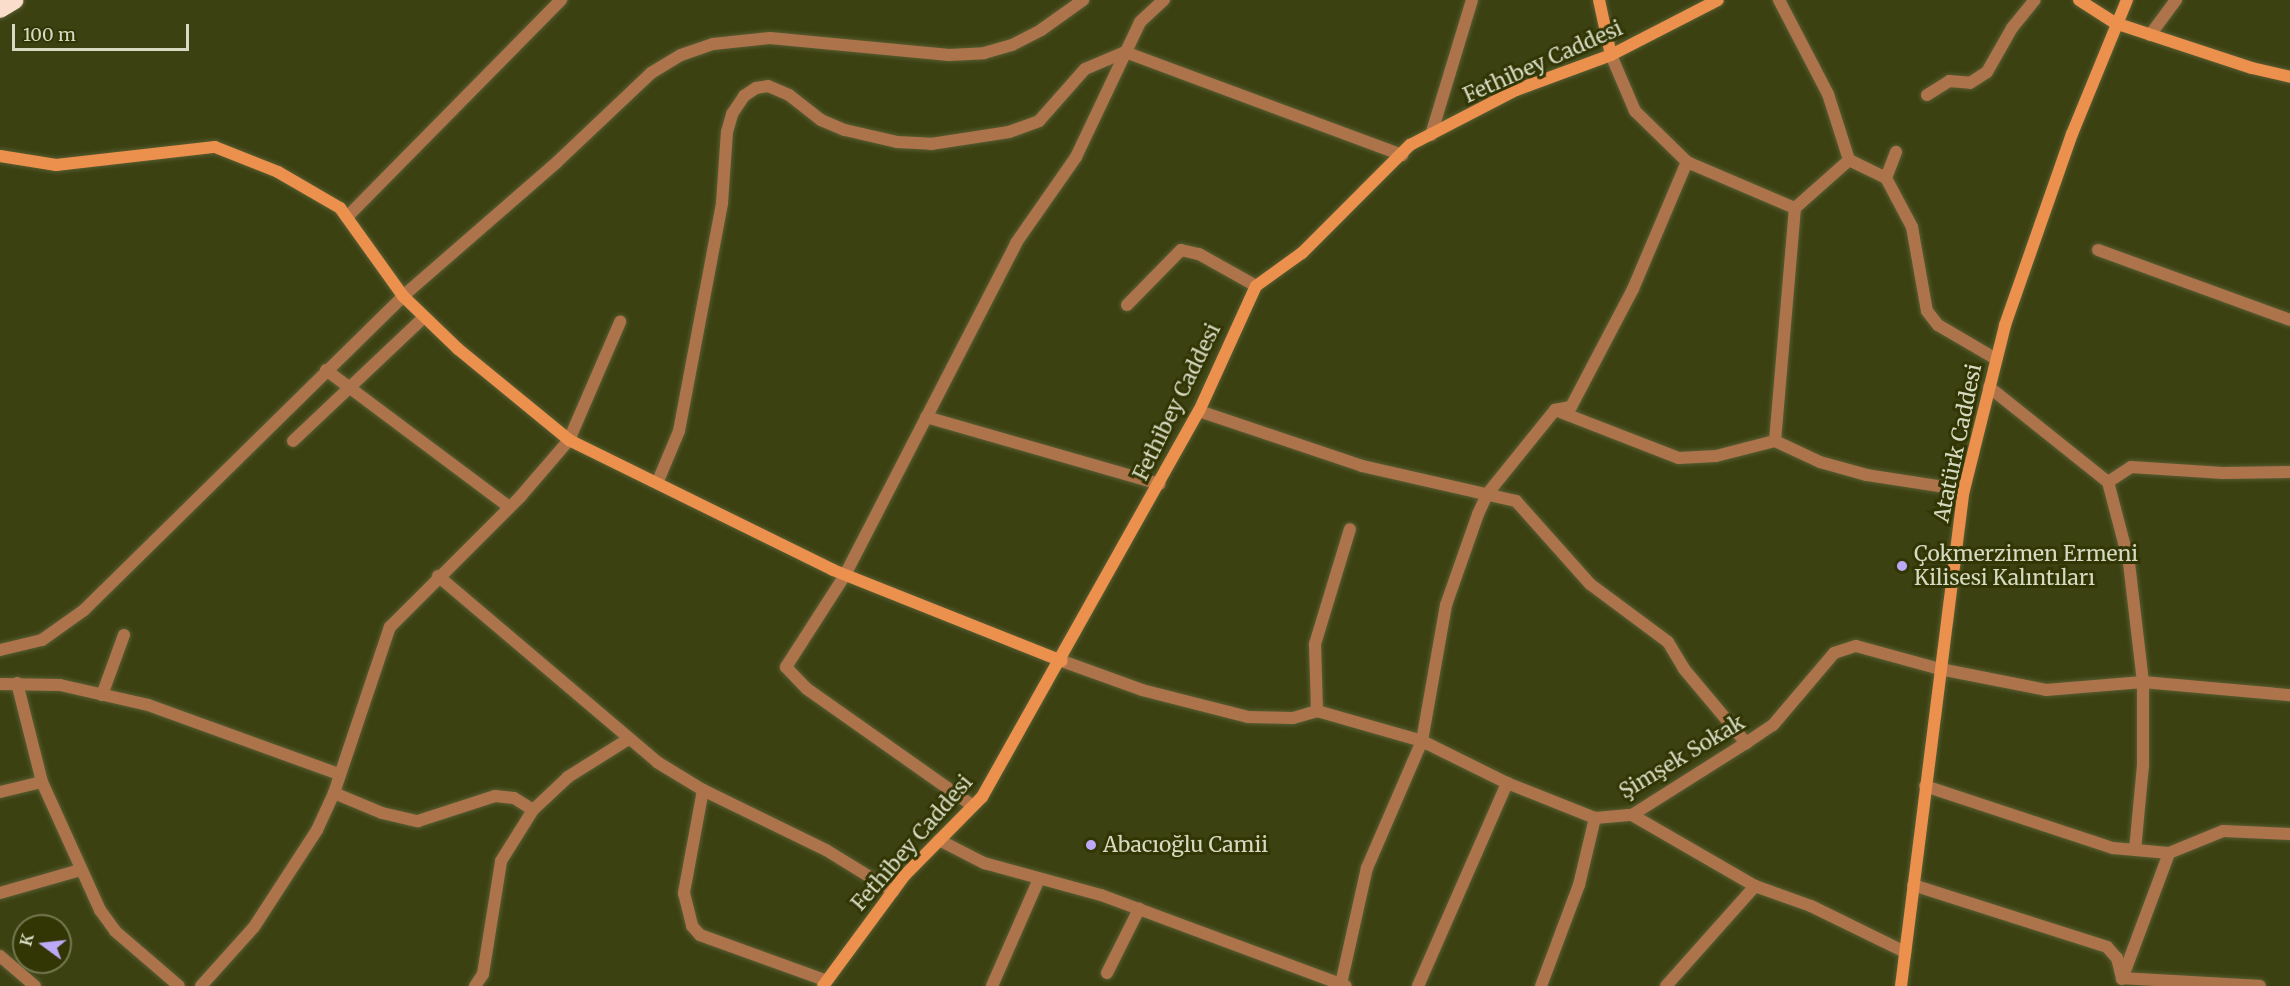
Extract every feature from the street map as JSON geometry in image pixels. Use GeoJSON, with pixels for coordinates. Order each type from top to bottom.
{"type":"FeatureCollection","features":[{"type":"Feature","properties":{"kind":"highway"},"geometry":{"type":"LineString","coordinates":[[0,9],[15,0]]}},
{"type":"Feature","properties":{"kind":"street"},"geometry":{"type":"LineString","coordinates":[[347,217],[561,0]]}},
{"type":"Feature","properties":{"kind":"street"},"geometry":{"type":"LineString","coordinates":[[0,650],[42,640],[84,610],[403,296],[557,162],[651,73],[681,55],[713,44],[770,38],[949,55],[984,53],[1041,30],[1083,0]]}},
{"type":"Feature","properties":{"kind":"street"},"geometry":{"type":"LineString","coordinates":[[973,806],[789,673],[786,667],[845,575],[1016,243],[1076,157],[1140,22],[1164,0]]}},
{"type":"Feature","properties":{"kind":"street"},"geometry":{"type":"LineString","coordinates":[[1431,135],[1472,0]]}},
{"type":"Feature","properties":{"kind":"street"},"geometry":{"type":"LineString","coordinates":[[1599,0],[1611,55],[1635,111],[1687,162],[1795,208]]}},
{"type":"Feature","properties":{"kind":"street","name":"Fethibey Caddesi"},"geometry":{"type":"LineString","coordinates":[[824,983],[893,891],[982,797],[1062,661],[1160,484],[1199,411],[1256,286],[1302,253],[1410,145],[1516,90],[1611,55],[1718,0]]}},
{"type":"Feature","properties":{"kind":"street"},"geometry":{"type":"LineString","coordinates":[[1779,0],[1828,94],[1849,160],[1886,178],[1912,227],[1927,311],[1938,325],[1996,359]]}},
{"type":"Feature","properties":{"kind":"street"},"geometry":{"type":"LineString","coordinates":[[1927,95],[1949,81],[1970,83],[1986,72],[2012,28],[2035,0]]}},
{"type":"Feature","properties":{"kind":"street"},"geometry":{"type":"LineString","coordinates":[[2079,0],[2115,23],[2252,68],[2290,77]]}},
{"type":"Feature","properties":{"kind":"street","name":"Atatürk Caddesi"},"geometry":{"type":"LineString","coordinates":[[1900,985],[1964,490],[1996,359],[2032,246],[2115,23],[2127,0]]}},
{"type":"Feature","properties":{"kind":"street"},"geometry":{"type":"LineString","coordinates":[[2150,34],[2176,0]]}},
{"type":"Feature","properties":{"kind":"street"},"geometry":{"type":"LineString","coordinates":[[658,482],[678,432],[722,203],[727,132],[732,114],[744,96],[768,86],[845,130],[897,142],[931,144],[1009,132],[1040,120],[1085,69],[1125,52],[1402,155]]}},
{"type":"Feature","properties":{"kind":"street"},"geometry":{"type":"LineString","coordinates":[[0,156],[56,165],[215,147],[279,172],[340,208],[403,296],[424,317],[568,440],[845,575],[1062,661],[1142,690],[1248,717],[1293,718],[1317,711],[1314,644],[1350,529]]}},
{"type":"Feature","properties":{"kind":"street"},"geometry":{"type":"LineString","coordinates":[[1886,178],[1896,152]]}},
{"type":"Feature","properties":{"kind":"street"},"geometry":{"type":"LineString","coordinates":[[1775,441],[1795,208],[1849,160]]}},
{"type":"Feature","properties":{"kind":"street"},"geometry":{"type":"LineString","coordinates":[[939,840],[984,862],[1139,909],[1321,983],[1343,985],[1367,868],[1422,741],[1446,605],[1488,493],[1555,410],[1571,406],[1633,289],[1687,162]]}},
{"type":"Feature","properties":{"kind":"street"},"geometry":{"type":"LineString","coordinates":[[1127,305],[1181,250],[1199,254],[1256,286]]}},
{"type":"Feature","properties":{"kind":"street"},"geometry":{"type":"LineString","coordinates":[[2098,250],[2290,320]]}},
{"type":"Feature","properties":{"kind":"street"},"geometry":{"type":"LineString","coordinates":[[293,441],[351,390],[424,317]]}},
{"type":"Feature","properties":{"kind":"street"},"geometry":{"type":"LineString","coordinates":[[201,986],[254,927],[290,876],[334,793],[390,627],[438,576],[509,507],[568,440],[620,322]]}},
{"type":"Feature","properties":{"kind":"street"},"geometry":{"type":"LineString","coordinates":[[326,370],[509,507]]}},
{"type":"Feature","properties":{"kind":"street"},"geometry":{"type":"LineString","coordinates":[[1989,387],[2108,482],[2129,562],[2143,682],[2143,766],[2135,850]]}},
{"type":"Feature","properties":{"kind":"street"},"geometry":{"type":"LineString","coordinates":[[1555,410],[1679,458],[1716,456],[1775,441],[1820,462],[1867,475],[1964,490]]}},
{"type":"Feature","properties":{"kind":"street"},"geometry":{"type":"LineString","coordinates":[[1199,411],[1362,466],[1516,501],[1590,584],[1668,642],[1684,669],[1746,743]]}},
{"type":"Feature","properties":{"kind":"street"},"geometry":{"type":"LineString","coordinates":[[926,417],[1160,484]]}},
{"type":"Feature","properties":{"kind":"street"},"geometry":{"type":"LineString","coordinates":[[2108,482],[2131,467],[2223,474],[2290,472]]}},
{"type":"Feature","properties":{"kind":"street"},"geometry":{"type":"LineString","coordinates":[[438,576],[627,740],[703,790],[826,850],[893,891]]}},
{"type":"Feature","properties":{"kind":"street"},"geometry":{"type":"LineString","coordinates":[[102,695],[124,635]]}},
{"type":"Feature","properties":{"kind":"street","name":"Şimşek Sokak"},"geometry":{"type":"LineString","coordinates":[[1317,711],[1422,741],[1507,783],[1595,818],[1632,815],[1746,743],[1773,725],[1834,653],[1856,646],[1940,669],[2046,690],[2143,682],[2290,695]]}},
{"type":"Feature","properties":{"kind":"street"},"geometry":{"type":"LineString","coordinates":[[17,683],[42,782],[80,870],[115,931],[179,986]]}},
{"type":"Feature","properties":{"kind":"street"},"geometry":{"type":"LineString","coordinates":[[0,684],[60,685],[148,705],[339,774]]}},
{"type":"Feature","properties":{"kind":"street"},"geometry":{"type":"LineString","coordinates":[[475,986],[483,974],[501,861],[532,810],[568,777],[627,740]]}},
{"type":"Feature","properties":{"kind":"street"},"geometry":{"type":"LineString","coordinates":[[0,792],[42,782]]}},
{"type":"Feature","properties":{"kind":"street"},"geometry":{"type":"LineString","coordinates":[[1418,986],[1507,783]]}},
{"type":"Feature","properties":{"kind":"street"},"geometry":{"type":"LineString","coordinates":[[1925,786],[2113,848],[2169,852],[2223,831],[2290,834]]}},
{"type":"Feature","properties":{"kind":"street"},"geometry":{"type":"LineString","coordinates":[[703,790],[684,892],[692,926],[700,935],[824,983]]}},
{"type":"Feature","properties":{"kind":"street"},"geometry":{"type":"LineString","coordinates":[[334,793],[382,813],[418,821],[495,796],[514,798],[532,810]]}},
{"type":"Feature","properties":{"kind":"street"},"geometry":{"type":"LineString","coordinates":[[1632,815],[1755,886],[1810,906],[1905,952]]}},
{"type":"Feature","properties":{"kind":"street"},"geometry":{"type":"LineString","coordinates":[[1541,986],[1579,885],[1595,818]]}},
{"type":"Feature","properties":{"kind":"street"},"geometry":{"type":"LineString","coordinates":[[2122,982],[2169,852]]}},
{"type":"Feature","properties":{"kind":"street"},"geometry":{"type":"LineString","coordinates":[[0,893],[80,870]]}},
{"type":"Feature","properties":{"kind":"street"},"geometry":{"type":"LineString","coordinates":[[992,986],[1039,879]]}},
{"type":"Feature","properties":{"kind":"street"},"geometry":{"type":"LineString","coordinates":[[1913,885],[2107,947],[2117,958],[2122,982]]}},
{"type":"Feature","properties":{"kind":"street"},"geometry":{"type":"LineString","coordinates":[[1666,986],[1755,886]]}},
{"type":"Feature","properties":{"kind":"street"},"geometry":{"type":"LineString","coordinates":[[1107,973],[1139,909]]}},
{"type":"Feature","properties":{"kind":"street"},"geometry":{"type":"LineString","coordinates":[[0,956],[35,986]]}},
{"type":"Feature","properties":{"kind":"street"},"geometry":{"type":"LineString","coordinates":[[2122,982],[2260,986]]}},
{"type":"Feature","properties":{"kind":"place","name":"Çokmerzimen Ermeni Kilisesi Kalıntıları"},"geometry":{"type":"Point","coordinates":[1902,566]}},
{"type":"Feature","properties":{"kind":"place","name":"Abacıoğlu Camii"},"geometry":{"type":"Point","coordinates":[1091,845]}}]}
